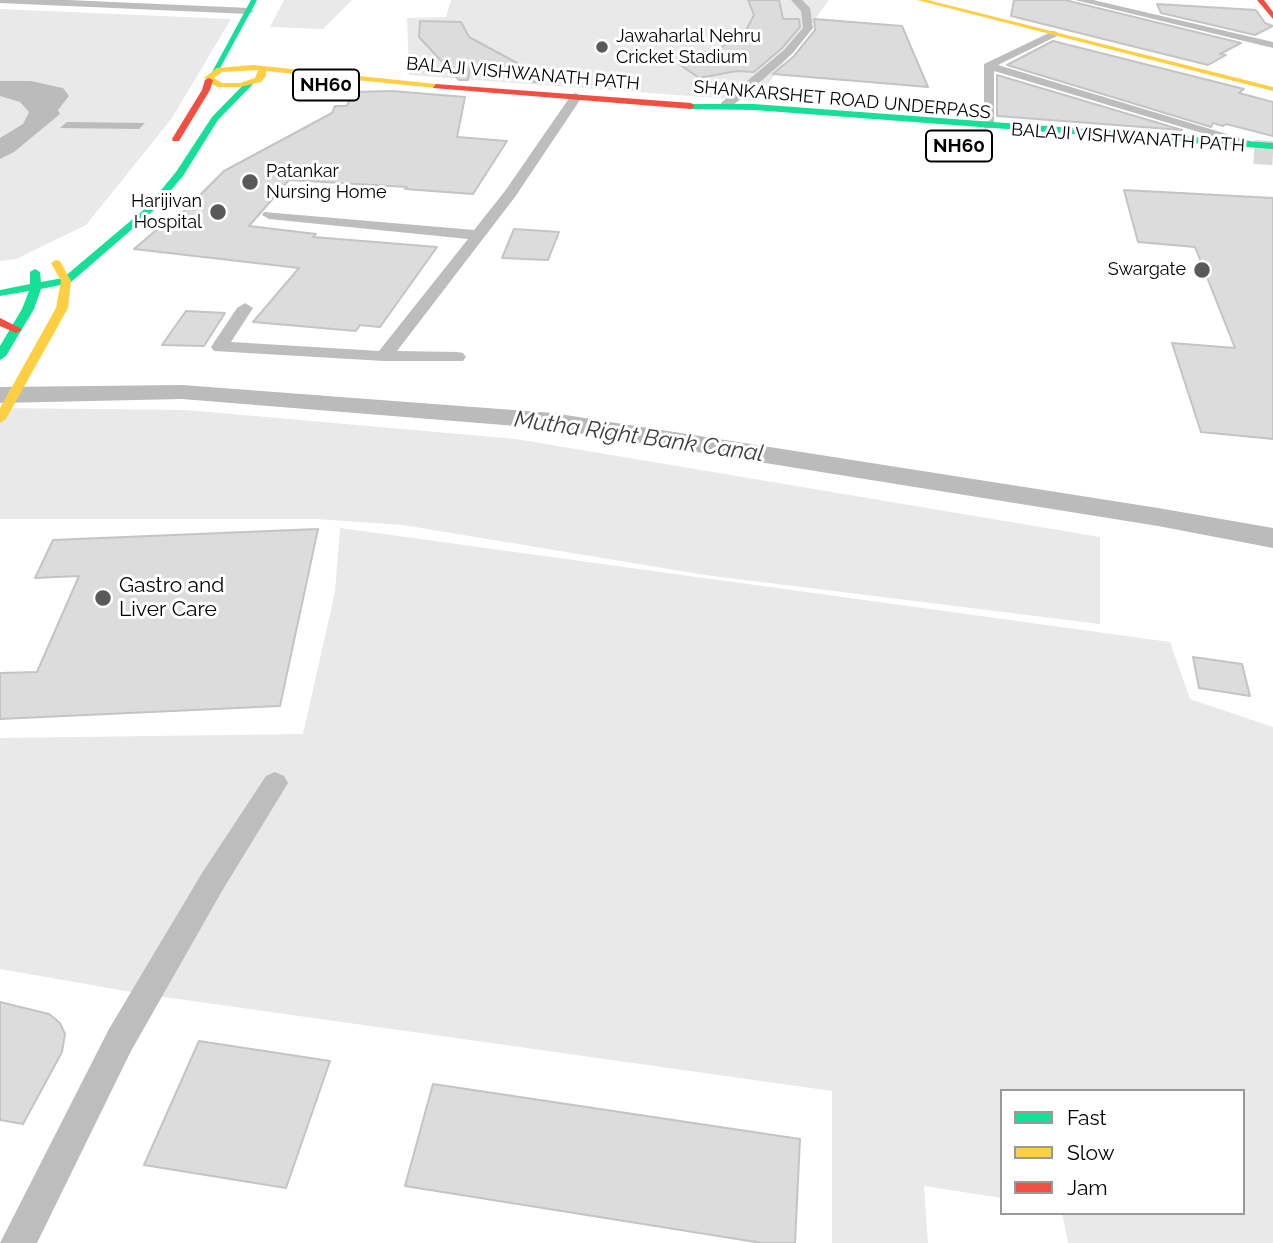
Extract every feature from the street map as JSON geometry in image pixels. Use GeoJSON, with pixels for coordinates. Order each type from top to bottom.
{"type":"FeatureCollection","features":[{"type":"Feature","properties":{"kind":"main road"},"geometry":{"type":"LineString","coordinates":[[920,0],[1273,89]]}},
{"type":"Feature","properties":{"kind":"main road"},"geometry":{"type":"LineString","coordinates":[[1261,0],[1273,17]]}},
{"type":"Feature","properties":{"kind":"main road"},"geometry":{"type":"LineString","coordinates":[[164,156],[196,107],[251,5]]}},
{"type":"Feature","properties":{"kind":"main road","name":"BALAJI VISHWANATH PATH"},"geometry":{"type":"LineString","coordinates":[[211,76],[229,68],[295,70],[394,83],[648,103],[683,111],[989,125],[1255,148],[1273,146]]}},
{"type":"Feature","properties":{"kind":"main road","name":"BALAJI VISHWANATH PATH"},"geometry":{"type":"LineString","coordinates":[[255,70],[298,85],[394,83]]}},
{"type":"Feature","properties":{"kind":"main road"},"geometry":{"type":"LineString","coordinates":[[0,278],[66,281],[150,209],[180,174],[215,120],[255,70]]}},
{"type":"Feature","properties":{"kind":"main road"},"geometry":{"type":"LineString","coordinates":[[683,111],[961,139]]}},
{"type":"Feature","properties":{"kind":"main road","name":"SHANKARSHET ROAD UNDERPASS"},"geometry":{"type":"LineString","coordinates":[[683,111],[1255,148]]}},
{"type":"Feature","properties":{"kind":"main road"},"geometry":{"type":"LineString","coordinates":[[0,293],[36,280],[71,250]]}},
{"type":"Feature","properties":{"kind":"main road"},"geometry":{"type":"LineString","coordinates":[[0,419],[62,308],[66,281],[56,263]]}},
{"type":"Feature","properties":{"kind":"main road"},"geometry":{"type":"LineString","coordinates":[[0,356],[13,335],[36,280]]}},
{"type":"Feature","properties":{"kind":"main road"},"geometry":{"type":"LineString","coordinates":[[0,321],[13,335]]}},
{"type":"Feature","properties":{"kind":"street"},"geometry":{"type":"LineString","coordinates":[[0,0],[251,5]]}},
{"type":"Feature","properties":{"kind":"street"},"geometry":{"type":"LineString","coordinates":[[724,114],[788,52],[808,28],[806,10],[796,0]]}},
{"type":"Feature","properties":{"kind":"street"},"geometry":{"type":"LineString","coordinates":[[1080,0],[1105,2],[1273,45]]}},
{"type":"Feature","properties":{"kind":"street"},"geometry":{"type":"LineString","coordinates":[[988,66],[1053,34]]}},
{"type":"Feature","properties":{"kind":"street"},"geometry":{"type":"LineString","coordinates":[[988,66],[989,125]]}},
{"type":"Feature","properties":{"kind":"street"},"geometry":{"type":"LineString","coordinates":[[988,66],[1255,148]]}},
{"type":"Feature","properties":{"kind":"street"},"geometry":{"type":"LineString","coordinates":[[384,356],[510,194],[576,97]]}},
{"type":"Feature","properties":{"kind":"street"},"geometry":{"type":"LineString","coordinates":[[269,215],[476,235]]}},
{"type":"Feature","properties":{"kind":"street"},"geometry":{"type":"LineString","coordinates":[[245,308],[220,347],[457,358]]}},
{"type":"Feature","properties":{"kind":"street"},"geometry":{"type":"LineString","coordinates":[[18,1243],[120,1040],[212,882],[275,783]]}},
{"type":"Feature","properties":{"kind":"shaded area"},"geometry":{"type":"Polygon","coordinates":[[[284,0],[352,0],[323,29],[270,27],[284,0]]]}},
{"type":"Feature","properties":{"kind":"shaded area","name":"Jawaharlal Nehru Cricket Stadium"},"geometry":{"type":"Polygon","coordinates":[[[451,0],[829,0],[756,101],[409,75],[407,18],[446,17],[451,0]]]}},
{"type":"Feature","properties":{"kind":"shaded area"},"geometry":{"type":"Polygon","coordinates":[[[0,9],[231,19],[172,118],[86,225],[16,259],[0,261],[0,9]]]}},
{"type":"Feature","properties":{"kind":"shaded area"},"geometry":{"type":"Polygon","coordinates":[[[0,81],[31,81],[63,88],[69,96],[58,110],[60,114],[14,152],[0,159],[0,138],[23,124],[29,112],[20,102],[0,96],[0,81]]]}},
{"type":"Feature","properties":{"kind":"shaded area"},"geometry":{"type":"Polygon","coordinates":[[[67,122],[145,123],[139,129],[60,128],[67,122]]]}},
{"type":"Feature","properties":{"kind":"shaded area"},"geometry":{"type":"Polygon","coordinates":[[[0,408],[186,410],[516,439],[1100,537],[1100,624],[705,575],[403,525],[317,519],[0,519],[0,408]]]}},
{"type":"Feature","properties":{"kind":"shaded area"},"geometry":{"type":"Polygon","coordinates":[[[340,528],[1170,642],[1190,699],[1273,727],[1273,1243],[1068,1243],[1062,1215],[1245,1215],[1245,1089],[1000,1089],[1000,1198],[924,1186],[928,1243],[832,1243],[832,1091],[143,994],[0,969],[0,738],[303,734],[335,592],[340,528]]]}},
{"type":"Feature","properties":{"kind":"building"},"geometry":{"type":"Polygon","coordinates":[[[748,0],[779,0],[783,19],[799,19],[800,27],[782,48],[754,72],[737,71],[699,78],[675,61],[720,48],[744,34],[754,15],[748,0]]]}},
{"type":"Feature","properties":{"kind":"building"},"geometry":{"type":"Polygon","coordinates":[[[1014,0],[1065,0],[1241,43],[1220,54],[1226,55],[1208,65],[1011,16],[1014,0]]]}},
{"type":"Feature","properties":{"kind":"building"},"geometry":{"type":"Polygon","coordinates":[[[1157,4],[1256,10],[1265,23],[1273,26],[1255,35],[1161,13],[1157,4]]]}},
{"type":"Feature","properties":{"kind":"building"},"geometry":{"type":"Polygon","coordinates":[[[814,19],[902,26],[928,87],[773,74],[794,56],[815,30],[814,19]]]}},
{"type":"Feature","properties":{"kind":"building"},"geometry":{"type":"Polygon","coordinates":[[[420,21],[461,22],[469,37],[541,76],[539,83],[470,67],[468,80],[459,80],[419,37],[420,21]]]}},
{"type":"Feature","properties":{"kind":"building"},"geometry":{"type":"Polygon","coordinates":[[[1053,41],[1244,89],[1239,93],[1273,102],[1273,136],[1226,124],[1223,126],[1213,123],[1211,127],[1007,65],[1053,41]]]}},
{"type":"Feature","properties":{"kind":"building"},"geometry":{"type":"Polygon","coordinates":[[[997,75],[1182,130],[997,116],[997,75]]]}},
{"type":"Feature","properties":{"kind":"building"},"geometry":{"type":"Polygon","coordinates":[[[392,91],[465,97],[457,137],[507,141],[473,194],[289,180],[249,226],[316,234],[313,237],[437,247],[380,327],[360,325],[356,331],[253,322],[299,268],[134,249],[161,226],[168,227],[224,171],[332,113],[335,106],[347,106],[352,92],[392,91]]]}},
{"type":"Feature","properties":{"kind":"building"},"geometry":{"type":"Polygon","coordinates":[[[1124,190],[1273,198],[1273,439],[1201,432],[1172,343],[1235,348],[1195,247],[1138,242],[1124,190]]]}},
{"type":"Feature","properties":{"kind":"building"},"geometry":{"type":"Polygon","coordinates":[[[514,229],[559,232],[548,260],[502,258],[514,229]]]}},
{"type":"Feature","properties":{"kind":"building"},"geometry":{"type":"Polygon","coordinates":[[[186,311],[225,313],[204,346],[162,345],[186,311]]]}},
{"type":"Feature","properties":{"kind":"building"},"geometry":{"type":"Polygon","coordinates":[[[318,529],[280,706],[0,719],[0,673],[37,672],[79,576],[35,578],[53,540],[318,529]]]}},
{"type":"Feature","properties":{"kind":"building"},"geometry":{"type":"Polygon","coordinates":[[[1193,657],[1242,664],[1250,696],[1199,688],[1193,657]]]}},
{"type":"Feature","properties":{"kind":"building"},"geometry":{"type":"Polygon","coordinates":[[[0,1002],[49,1014],[60,1023],[65,1034],[62,1052],[23,1124],[0,1120],[0,1002]]]}},
{"type":"Feature","properties":{"kind":"building"},"geometry":{"type":"Polygon","coordinates":[[[199,1041],[330,1061],[286,1188],[144,1165],[199,1041]]]}},
{"type":"Feature","properties":{"kind":"building"},"geometry":{"type":"Polygon","coordinates":[[[433,1084],[800,1139],[795,1243],[762,1243],[405,1186],[433,1084]]]}},
{"type":"Feature","properties":{"kind":"waterway","name":"Mutha Right Bank Canal"},"geometry":{"type":"LineString","coordinates":[[0,395],[182,392],[553,421],[1158,517],[1273,538]]}},
{"type":"Feature","properties":{"kind":"tunnel"},"geometry":{"type":"LineString","coordinates":[[1254,152],[1273,153]]}},
{"type":"Feature","properties":{"kind":"traffic: fast"},"geometry":{"type":"LineString","coordinates":[[214,72],[254,0]]}},
{"type":"Feature","properties":{"kind":"traffic: fast"},"geometry":{"type":"LineString","coordinates":[[0,293],[66,281],[150,209],[180,174],[215,119],[250,83]]}},
{"type":"Feature","properties":{"kind":"traffic: fast"},"geometry":{"type":"LineString","coordinates":[[691,106],[754,107],[1273,146]]}},
{"type":"Feature","properties":{"kind":"traffic: fast"},"geometry":{"type":"LineString","coordinates":[[0,356],[28,309],[36,287],[35,272]]}},
{"type":"Feature","properties":{"kind":"traffic: slow"},"geometry":{"type":"LineString","coordinates":[[920,0],[1273,89]]}},
{"type":"Feature","properties":{"kind":"traffic: slow"},"geometry":{"type":"LineString","coordinates":[[262,70],[262,76],[258,80],[240,85],[220,85],[208,78],[220,70],[253,67],[436,86]]}},
{"type":"Feature","properties":{"kind":"traffic: slow"},"geometry":{"type":"LineString","coordinates":[[0,419],[62,308],[66,281],[56,263]]}},
{"type":"Feature","properties":{"kind":"traffic: jam"},"geometry":{"type":"LineString","coordinates":[[1260,0],[1273,17]]}},
{"type":"Feature","properties":{"kind":"traffic: jam"},"geometry":{"type":"LineString","coordinates":[[176,139],[206,90],[209,80]]}},
{"type":"Feature","properties":{"kind":"traffic: jam"},"geometry":{"type":"LineString","coordinates":[[436,86],[691,106]]}},
{"type":"Feature","properties":{"kind":"traffic: jam"},"geometry":{"type":"LineString","coordinates":[[0,321],[16,330]]}},
{"type":"Feature","properties":{"kind":"place","name":"Jawaharlal Nehru Cricket Stadium"},"geometry":{"type":"Point","coordinates":[602,47]}},
{"type":"Feature","properties":{"kind":"place","name":"Patankar Nursing Home"},"geometry":{"type":"Point","coordinates":[250,182]}},
{"type":"Feature","properties":{"kind":"place","name":"Harijivan Hospital"},"geometry":{"type":"Point","coordinates":[218,212]}},
{"type":"Feature","properties":{"kind":"place","name":"Swargate"},"geometry":{"type":"Point","coordinates":[1202,270]}},
{"type":"Feature","properties":{"kind":"place","name":"Gastro and Liver Care"},"geometry":{"type":"Point","coordinates":[103,598]}}]}
